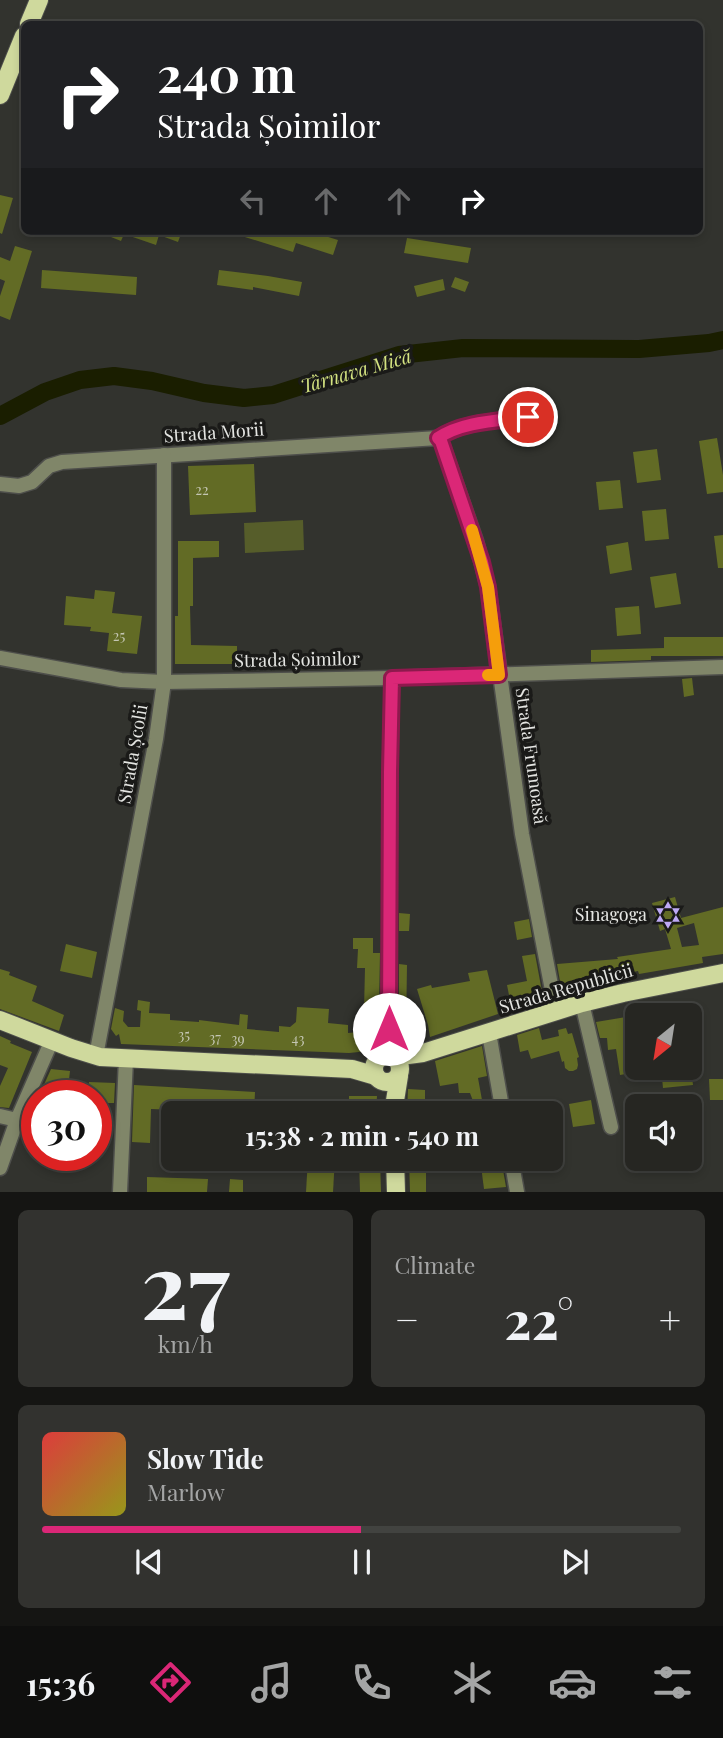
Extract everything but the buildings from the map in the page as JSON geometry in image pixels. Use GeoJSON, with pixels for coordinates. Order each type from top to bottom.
{"type":"FeatureCollection","features":[{"type":"Feature","properties":{"kind":"main road"},"geometry":{"type":"LineString","coordinates":[[30,21],[39,0]]}},
{"type":"Feature","properties":{"kind":"main road"},"geometry":{"type":"LineString","coordinates":[[0,95],[21,43]]}},
{"type":"Feature","properties":{"kind":"main road","name":"Strada Republicii"},"geometry":{"type":"LineString","coordinates":[[0,1020],[96,1056],[352,1069],[388,1068],[423,1053],[582,1003],[723,973]]}},
{"type":"Feature","properties":{"kind":"main road"},"geometry":{"type":"LineString","coordinates":[[388,1068],[392,1101]]}},
{"type":"Feature","properties":{"kind":"main road"},"geometry":{"type":"LineString","coordinates":[[395,1171],[396,1192]]}},
{"type":"Feature","properties":{"kind":"street"},"geometry":{"type":"LineString","coordinates":[[438,438],[449,431],[466,426],[528,417]]}},
{"type":"Feature","properties":{"kind":"street","name":"Strada Morii"},"geometry":{"type":"LineString","coordinates":[[0,484],[19,486],[32,482],[50,466],[62,462],[438,438]]}},
{"type":"Feature","properties":{"kind":"street","name":"Strada Frumoasă"},"geometry":{"type":"LineString","coordinates":[[438,438],[482,562],[488,587],[522,834],[556,1011]]}},
{"type":"Feature","properties":{"kind":"street","name":"Strada Școlii"},"geometry":{"type":"LineString","coordinates":[[96,1056],[156,739],[164,682],[164,455]]}},
{"type":"Feature","properties":{"kind":"street","name":"Strada Șoimilor"},"geometry":{"type":"LineString","coordinates":[[0,658],[121,680],[164,682],[722,670]]}},
{"type":"Feature","properties":{"kind":"street"},"geometry":{"type":"LineString","coordinates":[[388,1068],[392,678]]}},
{"type":"Feature","properties":{"kind":"street"},"geometry":{"type":"LineString","coordinates":[[582,1003],[611,1127]]}},
{"type":"Feature","properties":{"kind":"street"},"geometry":{"type":"LineString","coordinates":[[489,1033],[501,1101]]}},
{"type":"Feature","properties":{"kind":"street"},"geometry":{"type":"LineString","coordinates":[[0,1168],[17,1120],[52,1040]]}},
{"type":"Feature","properties":{"kind":"street"},"geometry":{"type":"LineString","coordinates":[[120,1192],[126,1059]]}},
{"type":"Feature","properties":{"kind":"street"},"geometry":{"type":"LineString","coordinates":[[0,1116],[17,1120]]}},
{"type":"Feature","properties":{"kind":"street"},"geometry":{"type":"LineString","coordinates":[[513,1171],[517,1192]]}},
{"type":"Feature","properties":{"kind":"green space"},"geometry":{"type":"Polygon","coordinates":[[[303,520],[304,550],[245,553],[244,523],[303,520]]]}},
{"type":"Feature","properties":{"kind":"waterway","name":"Târnava Mică"},"geometry":{"type":"LineString","coordinates":[[0,416],[45,392],[80,380],[114,376],[244,398],[273,395],[399,355],[463,348],[639,349],[723,340]]}},
{"type":"Feature","properties":{"kind":"slow traffic"},"geometry":{"type":"LineString","coordinates":[[472,530],[488,587],[499,675],[488,675]]}},
{"type":"Feature","properties":{"kind":"place","name":"Sinagoga"},"geometry":{"type":"Point","coordinates":[668,915]}},
{"type":"Feature","properties":{"kind":"route"},"geometry":{"type":"LineString","coordinates":[[389,1029],[392,678],[499,675],[488,587],[482,562],[438,438],[449,431],[466,426],[528,417]]}}]}
